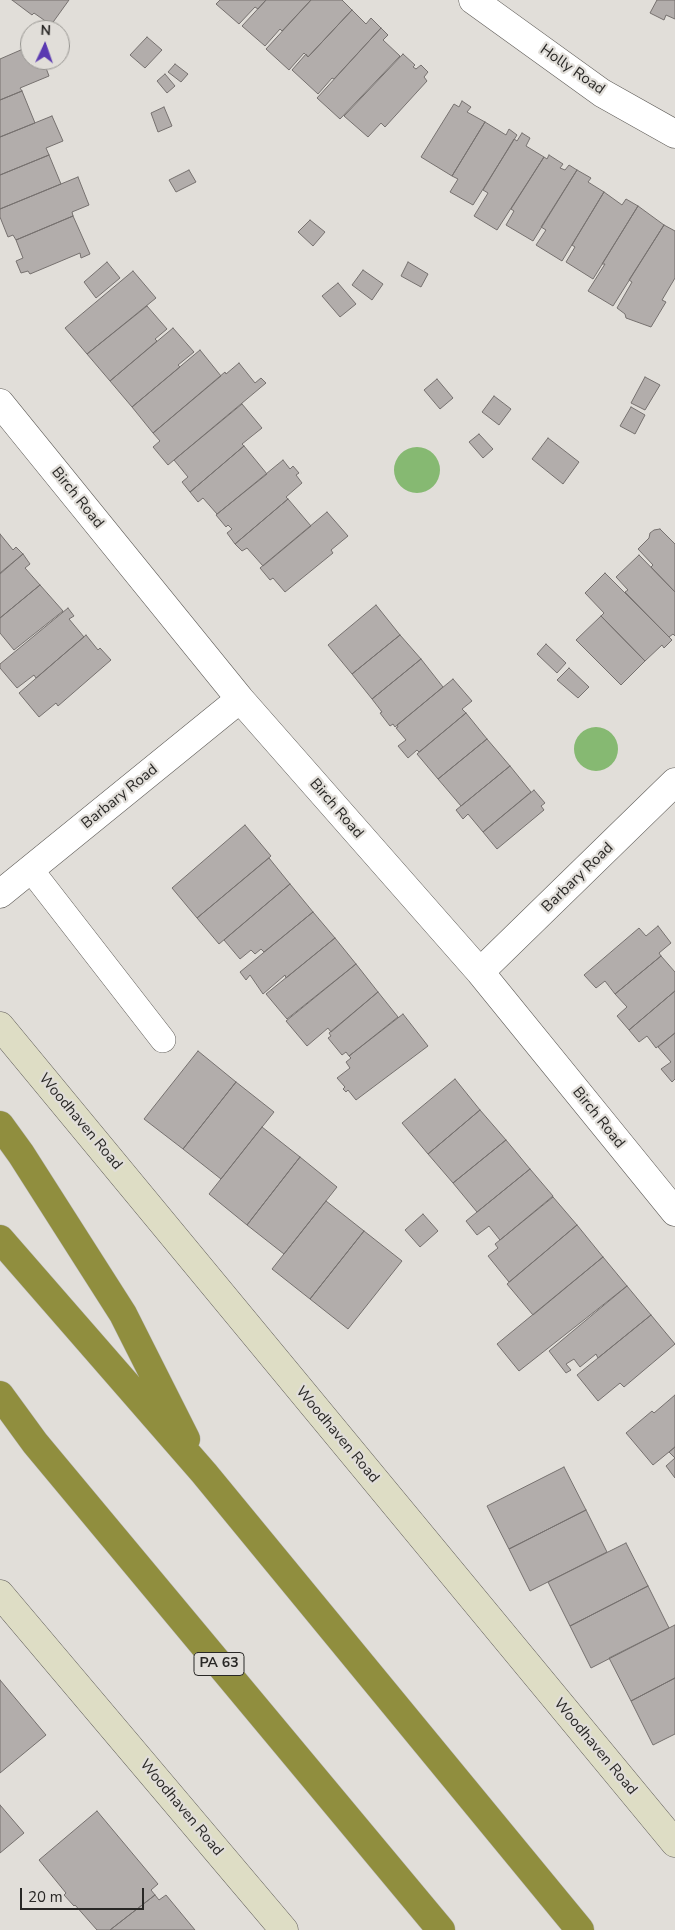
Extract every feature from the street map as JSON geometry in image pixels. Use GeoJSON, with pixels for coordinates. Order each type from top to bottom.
{"type":"FeatureCollection","features":[{"type":"Feature","properties":{"kind":"highway"},"geometry":{"type":"LineString","coordinates":[[0,1125],[21,1154],[123,1314],[204,1473]]}},
{"type":"Feature","properties":{"kind":"highway"},"geometry":{"type":"LineString","coordinates":[[0,1239],[204,1473],[580,1930]]}},
{"type":"Feature","properties":{"kind":"highway","name":"PA 63"},"geometry":{"type":"LineString","coordinates":[[0,1395],[35,1442],[441,1930]]}},
{"type":"Feature","properties":{"kind":"main road","name":"Woodhaven Road"},"geometry":{"type":"LineString","coordinates":[[0,1026],[671,1830]]}},
{"type":"Feature","properties":{"kind":"main road","name":"Woodhaven Road"},"geometry":{"type":"LineString","coordinates":[[0,1594],[284,1930]]}},
{"type":"Feature","properties":{"kind":"street","name":"Holly Road"},"geometry":{"type":"LineString","coordinates":[[473,0],[602,93],[675,134]]}},
{"type":"Feature","properties":{"kind":"street","name":"Birch Road"},"geometry":{"type":"LineString","coordinates":[[0,403],[240,699],[480,972],[675,1212]]}},
{"type":"Feature","properties":{"kind":"street","name":"Barbary Road"},"geometry":{"type":"LineString","coordinates":[[0,894],[240,699]]}},
{"type":"Feature","properties":{"kind":"street","name":"Barbary Road"},"geometry":{"type":"LineString","coordinates":[[480,972],[675,782]]}},
{"type":"Feature","properties":{"kind":"lane"},"geometry":{"type":"LineString","coordinates":[[31,870],[163,1040]]}},
{"type":"Feature","properties":{"kind":"shaded area"},"geometry":{"type":"Polygon","coordinates":[[[413,447],[421,447],[430,451],[436,457],[440,470],[436,483],[430,489],[421,493],[413,493],[404,489],[398,483],[394,474],[394,466],[398,457],[404,451],[413,447]]]}},
{"type":"Feature","properties":{"kind":"shaded area"},"geometry":{"type":"Polygon","coordinates":[[[592,727],[600,727],[612,733],[618,749],[612,765],[600,771],[592,771],[580,765],[574,753],[574,745],[580,733],[592,727]]]}},
{"type":"Feature","properties":{"kind":"building"},"geometry":{"type":"Polygon","coordinates":[[[12,0],[69,0],[55,20],[44,20],[34,13],[32,15],[12,0]]]}},
{"type":"Feature","properties":{"kind":"building"},"geometry":{"type":"Polygon","coordinates":[[[220,0],[266,0],[258,9],[255,7],[239,24],[216,4],[220,0]]]}},
{"type":"Feature","properties":{"kind":"building"},"geometry":{"type":"Polygon","coordinates":[[[266,0],[311,0],[265,46],[242,26],[266,0]]]}},
{"type":"Feature","properties":{"kind":"building"},"geometry":{"type":"Polygon","coordinates":[[[311,0],[342,0],[352,10],[308,57],[304,53],[289,70],[266,49],[311,0]]]}},
{"type":"Feature","properties":{"kind":"building"},"geometry":{"type":"Polygon","coordinates":[[[657,0],[675,0],[675,19],[666,15],[664,20],[650,13],[657,0]]]}},
{"type":"Feature","properties":{"kind":"building"},"geometry":{"type":"Polygon","coordinates":[[[352,10],[366,24],[371,18],[381,28],[318,94],[292,70],[306,54],[308,57],[352,10]]]}},
{"type":"Feature","properties":{"kind":"building"},"geometry":{"type":"Polygon","coordinates":[[[381,28],[388,35],[383,40],[400,56],[340,119],[317,98],[381,28]]]}},
{"type":"Feature","properties":{"kind":"building"},"geometry":{"type":"Polygon","coordinates":[[[147,37],[162,50],[145,68],[130,55],[147,37]]]}},
{"type":"Feature","properties":{"kind":"building"},"geometry":{"type":"Polygon","coordinates":[[[20,50],[20,70],[47,70],[49,76],[20,88],[22,91],[0,100],[0,59],[20,50]]]}},
{"type":"Feature","properties":{"kind":"building"},"geometry":{"type":"Polygon","coordinates":[[[403,54],[415,65],[413,67],[416,69],[421,65],[428,72],[424,77],[427,81],[385,127],[381,123],[368,137],[344,116],[403,54]]]}},
{"type":"Feature","properties":{"kind":"building"},"geometry":{"type":"Polygon","coordinates":[[[175,64],[188,74],[181,82],[168,72],[175,64]]]}},
{"type":"Feature","properties":{"kind":"building"},"geometry":{"type":"Polygon","coordinates":[[[165,74],[175,86],[167,93],[157,81],[165,74]]]}},
{"type":"Feature","properties":{"kind":"building"},"geometry":{"type":"Polygon","coordinates":[[[22,91],[35,123],[0,137],[0,100],[22,91]]]}},
{"type":"Feature","properties":{"kind":"building"},"geometry":{"type":"Polygon","coordinates":[[[462,101],[471,107],[467,112],[485,122],[452,176],[421,157],[454,104],[459,107],[462,101]]]}},
{"type":"Feature","properties":{"kind":"building"},"geometry":{"type":"Polygon","coordinates":[[[164,107],[172,126],[158,132],[151,113],[164,107]]]}},
{"type":"Feature","properties":{"kind":"building"},"geometry":{"type":"Polygon","coordinates":[[[52,116],[63,141],[46,148],[49,155],[0,175],[0,137],[52,116]]]}},
{"type":"Feature","properties":{"kind":"building"},"geometry":{"type":"Polygon","coordinates":[[[485,122],[506,135],[509,129],[517,135],[473,205],[450,192],[458,179],[452,176],[485,122]]]}},
{"type":"Feature","properties":{"kind":"building"},"geometry":{"type":"Polygon","coordinates":[[[522,133],[530,138],[526,146],[544,157],[497,230],[474,216],[488,193],[483,190],[514,139],[517,141],[522,133]]]}},
{"type":"Feature","properties":{"kind":"building"},"geometry":{"type":"Polygon","coordinates":[[[49,155],[61,184],[0,209],[0,175],[49,155]]]}},
{"type":"Feature","properties":{"kind":"building"},"geometry":{"type":"Polygon","coordinates":[[[549,155],[563,164],[560,168],[565,170],[569,165],[577,170],[533,241],[506,225],[514,211],[511,209],[544,157],[547,159],[549,155]]]}},
{"type":"Feature","properties":{"kind":"building"},"geometry":{"type":"Polygon","coordinates":[[[189,170],[196,182],[176,192],[169,180],[189,170]]]}},
{"type":"Feature","properties":{"kind":"building"},"geometry":{"type":"Polygon","coordinates":[[[577,170],[591,178],[588,182],[604,192],[562,261],[536,245],[546,230],[541,227],[577,170]]]}},
{"type":"Feature","properties":{"kind":"building"},"geometry":{"type":"Polygon","coordinates":[[[78,177],[89,205],[72,212],[73,216],[16,240],[13,235],[8,237],[0,217],[0,209],[78,177]]]}},
{"type":"Feature","properties":{"kind":"building"},"geometry":{"type":"Polygon","coordinates":[[[604,192],[622,205],[626,199],[638,206],[593,279],[566,262],[575,247],[572,245],[604,192]]]}},
{"type":"Feature","properties":{"kind":"building"},"geometry":{"type":"Polygon","coordinates":[[[638,206],[664,225],[613,306],[588,291],[605,264],[602,264],[638,206]]]}},
{"type":"Feature","properties":{"kind":"building"},"geometry":{"type":"Polygon","coordinates":[[[73,216],[90,254],[81,258],[80,253],[30,274],[28,271],[21,273],[16,261],[23,258],[16,240],[73,216]]]}},
{"type":"Feature","properties":{"kind":"building"},"geometry":{"type":"Polygon","coordinates":[[[310,220],[325,232],[313,246],[298,232],[310,220]]]}},
{"type":"Feature","properties":{"kind":"building"},"geometry":{"type":"Polygon","coordinates":[[[664,225],[675,231],[675,278],[662,300],[666,302],[651,327],[626,318],[625,314],[617,308],[632,282],[629,280],[664,225]]]}},
{"type":"Feature","properties":{"kind":"building"},"geometry":{"type":"Polygon","coordinates":[[[107,262],[120,278],[96,298],[84,282],[107,262]]]}},
{"type":"Feature","properties":{"kind":"building"},"geometry":{"type":"Polygon","coordinates":[[[408,262],[428,274],[421,287],[401,276],[408,262]]]}},
{"type":"Feature","properties":{"kind":"building"},"geometry":{"type":"Polygon","coordinates":[[[363,270],[383,284],[372,300],[352,285],[363,270]]]}},
{"type":"Feature","properties":{"kind":"building"},"geometry":{"type":"Polygon","coordinates":[[[133,271],[156,298],[87,354],[65,328],[133,271]]]}},
{"type":"Feature","properties":{"kind":"building"},"geometry":{"type":"Polygon","coordinates":[[[338,283],[356,304],[340,317],[322,296],[338,283]]]}},
{"type":"Feature","properties":{"kind":"building"},"geometry":{"type":"Polygon","coordinates":[[[147,306],[167,329],[155,339],[157,341],[110,381],[87,354],[147,306]]]}},
{"type":"Feature","properties":{"kind":"building"},"geometry":{"type":"Polygon","coordinates":[[[173,328],[194,352],[178,365],[180,367],[132,407],[110,381],[173,328]]]}},
{"type":"Feature","properties":{"kind":"building"},"geometry":{"type":"Polygon","coordinates":[[[200,350],[221,376],[153,433],[132,407],[200,350]]]}},
{"type":"Feature","properties":{"kind":"building"},"geometry":{"type":"Polygon","coordinates":[[[239,363],[255,383],[261,378],[266,383],[168,465],[153,447],[160,441],[153,433],[225,372],[226,374],[239,363]]]}},
{"type":"Feature","properties":{"kind":"building"},"geometry":{"type":"Polygon","coordinates":[[[645,377],[660,385],[645,410],[631,403],[645,377]]]}},
{"type":"Feature","properties":{"kind":"building"},"geometry":{"type":"Polygon","coordinates":[[[437,379],[453,398],[440,409],[424,390],[437,379]]]}},
{"type":"Feature","properties":{"kind":"building"},"geometry":{"type":"Polygon","coordinates":[[[494,396],[511,409],[499,425],[482,412],[494,396]]]}},
{"type":"Feature","properties":{"kind":"building"},"geometry":{"type":"Polygon","coordinates":[[[242,404],[262,428],[190,492],[182,482],[188,477],[174,460],[242,404]]]}},
{"type":"Feature","properties":{"kind":"building"},"geometry":{"type":"Polygon","coordinates":[[[631,407],[645,415],[635,434],[620,426],[631,407]]]}},
{"type":"Feature","properties":{"kind":"building"},"geometry":{"type":"Polygon","coordinates":[[[479,434],[493,449],[483,458],[469,442],[479,434]]]}},
{"type":"Feature","properties":{"kind":"building"},"geometry":{"type":"Polygon","coordinates":[[[548,438],[579,462],[563,484],[532,459],[548,438]]]}},
{"type":"Feature","properties":{"kind":"building"},"geometry":{"type":"Polygon","coordinates":[[[244,446],[267,474],[217,514],[203,498],[198,502],[190,492],[244,446]]]}},
{"type":"Feature","properties":{"kind":"building"},"geometry":{"type":"Polygon","coordinates":[[[283,460],[290,469],[293,466],[299,473],[296,475],[302,483],[286,497],[288,499],[235,544],[227,533],[232,529],[228,525],[226,527],[216,515],[283,460]]]}},
{"type":"Feature","properties":{"kind":"building"},"geometry":{"type":"Polygon","coordinates":[[[288,499],[311,526],[263,566],[247,548],[242,551],[235,544],[288,499]]]}},
{"type":"Feature","properties":{"kind":"building"},"geometry":{"type":"Polygon","coordinates":[[[327,512],[348,536],[331,550],[333,553],[285,592],[273,578],[270,580],[260,568],[327,512]]]}},
{"type":"Feature","properties":{"kind":"building"},"geometry":{"type":"Polygon","coordinates":[[[660,529],[675,544],[675,592],[651,567],[653,565],[638,549],[649,538],[650,533],[660,529]]]}},
{"type":"Feature","properties":{"kind":"building"},"geometry":{"type":"Polygon","coordinates":[[[0,534],[13,550],[16,547],[23,554],[0,573],[0,534]]]}},
{"type":"Feature","properties":{"kind":"building"},"geometry":{"type":"Polygon","coordinates":[[[23,554],[30,564],[25,568],[40,585],[0,618],[0,574],[23,554]]]}},
{"type":"Feature","properties":{"kind":"building"},"geometry":{"type":"Polygon","coordinates":[[[639,555],[675,592],[675,636],[673,634],[669,637],[625,592],[628,590],[616,577],[639,555]]]}},
{"type":"Feature","properties":{"kind":"building"},"geometry":{"type":"Polygon","coordinates":[[[605,573],[672,640],[664,648],[662,645],[645,661],[601,616],[604,613],[585,593],[605,573]]]}},
{"type":"Feature","properties":{"kind":"building"},"geometry":{"type":"Polygon","coordinates":[[[40,585],[63,611],[14,650],[0,633],[0,618],[40,585]]]}},
{"type":"Feature","properties":{"kind":"building"},"geometry":{"type":"Polygon","coordinates":[[[376,605],[400,635],[352,674],[328,645],[376,605]]]}},
{"type":"Feature","properties":{"kind":"building"},"geometry":{"type":"Polygon","coordinates":[[[68,608],[74,616],[69,619],[84,637],[36,678],[34,675],[17,688],[0,668],[0,664],[68,608]]]}},
{"type":"Feature","properties":{"kind":"building"},"geometry":{"type":"Polygon","coordinates":[[[601,616],[645,661],[621,685],[576,640],[601,616]]]}},
{"type":"Feature","properties":{"kind":"building"},"geometry":{"type":"Polygon","coordinates":[[[86,635],[98,650],[100,648],[111,660],[58,706],[56,703],[39,717],[19,693],[86,635]]]}},
{"type":"Feature","properties":{"kind":"building"},"geometry":{"type":"Polygon","coordinates":[[[400,635],[421,659],[372,699],[352,674],[400,635]]]}},
{"type":"Feature","properties":{"kind":"building"},"geometry":{"type":"Polygon","coordinates":[[[546,644],[566,663],[557,673],[537,654],[546,644]]]}},
{"type":"Feature","properties":{"kind":"building"},"geometry":{"type":"Polygon","coordinates":[[[421,659],[443,687],[395,727],[393,724],[390,726],[372,699],[421,659]]]}},
{"type":"Feature","properties":{"kind":"building"},"geometry":{"type":"Polygon","coordinates":[[[569,668],[589,687],[578,698],[557,680],[569,668]]]}},
{"type":"Feature","properties":{"kind":"building"},"geometry":{"type":"Polygon","coordinates":[[[453,679],[472,701],[462,709],[466,713],[419,752],[417,750],[408,758],[398,746],[406,740],[396,728],[398,727],[397,725],[453,679]]]}},
{"type":"Feature","properties":{"kind":"building"},"geometry":{"type":"Polygon","coordinates":[[[466,713],[487,739],[438,779],[417,754],[466,713]]]}},
{"type":"Feature","properties":{"kind":"building"},"geometry":{"type":"Polygon","coordinates":[[[487,739],[510,766],[461,806],[438,779],[487,739]]]}},
{"type":"Feature","properties":{"kind":"building"},"geometry":{"type":"Polygon","coordinates":[[[510,766],[531,792],[483,832],[468,814],[463,819],[456,810],[510,766]]]}},
{"type":"Feature","properties":{"kind":"building"},"geometry":{"type":"Polygon","coordinates":[[[534,790],[545,803],[541,806],[544,810],[497,849],[483,832],[534,790]]]}},
{"type":"Feature","properties":{"kind":"building"},"geometry":{"type":"Polygon","coordinates":[[[245,825],[271,856],[197,918],[172,888],[245,825]]]}},
{"type":"Feature","properties":{"kind":"building"},"geometry":{"type":"Polygon","coordinates":[[[269,858],[290,884],[219,944],[197,918],[269,858]]]}},
{"type":"Feature","properties":{"kind":"building"},"geometry":{"type":"Polygon","coordinates":[[[290,884],[313,912],[264,952],[261,949],[255,954],[251,950],[240,959],[224,940],[290,884]]]}},
{"type":"Feature","properties":{"kind":"building"},"geometry":{"type":"Polygon","coordinates":[[[313,912],[335,938],[263,994],[250,975],[246,980],[240,972],[313,912]]]}},
{"type":"Feature","properties":{"kind":"building"},"geometry":{"type":"Polygon","coordinates":[[[658,926],[671,943],[659,953],[661,956],[615,994],[605,981],[596,988],[584,975],[639,928],[646,936],[658,926]]]}},
{"type":"Feature","properties":{"kind":"building"},"geometry":{"type":"Polygon","coordinates":[[[335,938],[356,964],[287,1019],[266,994],[335,938]]]}},
{"type":"Feature","properties":{"kind":"building"},"geometry":{"type":"Polygon","coordinates":[[[661,956],[675,972],[675,991],[629,1030],[617,1016],[627,1007],[615,994],[661,956]]]}},
{"type":"Feature","properties":{"kind":"building"},"geometry":{"type":"Polygon","coordinates":[[[356,964],[378,992],[331,1032],[328,1028],[307,1046],[286,1021],[356,964]]]}},
{"type":"Feature","properties":{"kind":"building"},"geometry":{"type":"Polygon","coordinates":[[[675,991],[675,1033],[656,1048],[647,1036],[639,1042],[629,1030],[675,991]]]}},
{"type":"Feature","properties":{"kind":"building"},"geometry":{"type":"Polygon","coordinates":[[[378,992],[398,1017],[349,1056],[346,1052],[342,1055],[328,1038],[331,1036],[329,1033],[378,992]]]}},
{"type":"Feature","properties":{"kind":"building"},"geometry":{"type":"Polygon","coordinates":[[[403,1014],[428,1046],[356,1100],[348,1090],[346,1092],[343,1089],[345,1087],[337,1078],[350,1068],[346,1062],[351,1058],[349,1056],[403,1014]]]}},
{"type":"Feature","properties":{"kind":"building"},"geometry":{"type":"Polygon","coordinates":[[[675,1033],[675,1079],[672,1082],[661,1069],[671,1062],[658,1047],[675,1033]]]}},
{"type":"Feature","properties":{"kind":"building"},"geometry":{"type":"Polygon","coordinates":[[[198,1051],[236,1082],[183,1149],[144,1119],[198,1051]]]}},
{"type":"Feature","properties":{"kind":"building"},"geometry":{"type":"Polygon","coordinates":[[[455,1079],[480,1110],[428,1154],[402,1123],[455,1079]]]}},
{"type":"Feature","properties":{"kind":"building"},"geometry":{"type":"Polygon","coordinates":[[[236,1082],[274,1112],[221,1179],[183,1149],[236,1082]]]}},
{"type":"Feature","properties":{"kind":"building"},"geometry":{"type":"Polygon","coordinates":[[[480,1110],[506,1140],[453,1183],[428,1154],[480,1110]]]}},
{"type":"Feature","properties":{"kind":"building"},"geometry":{"type":"Polygon","coordinates":[[[262,1127],[300,1157],[247,1225],[209,1194],[262,1127]]]}},
{"type":"Feature","properties":{"kind":"building"},"geometry":{"type":"Polygon","coordinates":[[[506,1140],[530,1169],[477,1212],[453,1183],[506,1140]]]}},
{"type":"Feature","properties":{"kind":"building"},"geometry":{"type":"Polygon","coordinates":[[[300,1157],[337,1187],[284,1254],[247,1225],[300,1157]]]}},
{"type":"Feature","properties":{"kind":"building"},"geometry":{"type":"Polygon","coordinates":[[[530,1169],[553,1196],[500,1240],[489,1226],[477,1235],[466,1221],[530,1169]]]}},
{"type":"Feature","properties":{"kind":"building"},"geometry":{"type":"Polygon","coordinates":[[[553,1197],[577,1225],[509,1282],[488,1256],[498,1248],[495,1244],[553,1197]]]}},
{"type":"Feature","properties":{"kind":"building"},"geometry":{"type":"Polygon","coordinates":[[[326,1201],[364,1231],[310,1299],[272,1269],[326,1201]]]}},
{"type":"Feature","properties":{"kind":"building"},"geometry":{"type":"Polygon","coordinates":[[[423,1214],[438,1231],[420,1247],[405,1230],[423,1214]]]}},
{"type":"Feature","properties":{"kind":"building"},"geometry":{"type":"Polygon","coordinates":[[[577,1225],[603,1257],[533,1315],[507,1284],[577,1225]]]}},
{"type":"Feature","properties":{"kind":"building"},"geometry":{"type":"Polygon","coordinates":[[[364,1231],[402,1261],[348,1329],[310,1299],[364,1231]]]}},
{"type":"Feature","properties":{"kind":"building"},"geometry":{"type":"Polygon","coordinates":[[[603,1257],[627,1286],[519,1371],[497,1344],[603,1257]]]}},
{"type":"Feature","properties":{"kind":"building"},"geometry":{"type":"Polygon","coordinates":[[[627,1286],[651,1315],[598,1358],[596,1354],[580,1367],[574,1359],[566,1364],[571,1370],[566,1373],[549,1351],[627,1286]]]}},
{"type":"Feature","properties":{"kind":"building"},"geometry":{"type":"Polygon","coordinates":[[[651,1315],[675,1344],[624,1387],[620,1383],[598,1401],[577,1375],[651,1315]]]}},
{"type":"Feature","properties":{"kind":"building"},"geometry":{"type":"Polygon","coordinates":[[[675,1395],[675,1447],[653,1465],[626,1433],[675,1395]]]}},
{"type":"Feature","properties":{"kind":"building"},"geometry":{"type":"Polygon","coordinates":[[[675,1447],[675,1458],[669,1452],[675,1447]]]}},
{"type":"Feature","properties":{"kind":"building"},"geometry":{"type":"Polygon","coordinates":[[[675,1458],[675,1478],[666,1466],[675,1458]]]}},
{"type":"Feature","properties":{"kind":"building"},"geometry":{"type":"Polygon","coordinates":[[[564,1467],[586,1510],[509,1549],[487,1506],[564,1467]]]}},
{"type":"Feature","properties":{"kind":"building"},"geometry":{"type":"Polygon","coordinates":[[[586,1510],[607,1552],[530,1591],[509,1549],[586,1510]]]}},
{"type":"Feature","properties":{"kind":"building"},"geometry":{"type":"Polygon","coordinates":[[[626,1543],[648,1586],[570,1626],[548,1582],[626,1543]]]}},
{"type":"Feature","properties":{"kind":"building"},"geometry":{"type":"Polygon","coordinates":[[[648,1586],[669,1628],[591,1668],[570,1626],[648,1586]]]}},
{"type":"Feature","properties":{"kind":"building"},"geometry":{"type":"Polygon","coordinates":[[[675,1625],[675,1678],[631,1701],[609,1658],[675,1625]]]}},
{"type":"Feature","properties":{"kind":"building"},"geometry":{"type":"Polygon","coordinates":[[[675,1678],[675,1734],[653,1745],[631,1701],[675,1678]]]}},
{"type":"Feature","properties":{"kind":"building"},"geometry":{"type":"Polygon","coordinates":[[[0,1680],[46,1735],[0,1773],[0,1680]]]}},
{"type":"Feature","properties":{"kind":"building"},"geometry":{"type":"Polygon","coordinates":[[[0,1805],[24,1833],[0,1853],[0,1805]]]}},
{"type":"Feature","properties":{"kind":"building"},"geometry":{"type":"Polygon","coordinates":[[[97,1811],[158,1884],[151,1890],[155,1895],[110,1930],[97,1930],[64,1895],[66,1893],[39,1860],[97,1811]]]}},
{"type":"Feature","properties":{"kind":"building"},"geometry":{"type":"Polygon","coordinates":[[[155,1895],[159,1900],[166,1895],[195,1930],[110,1930],[155,1895]]]}}]}
